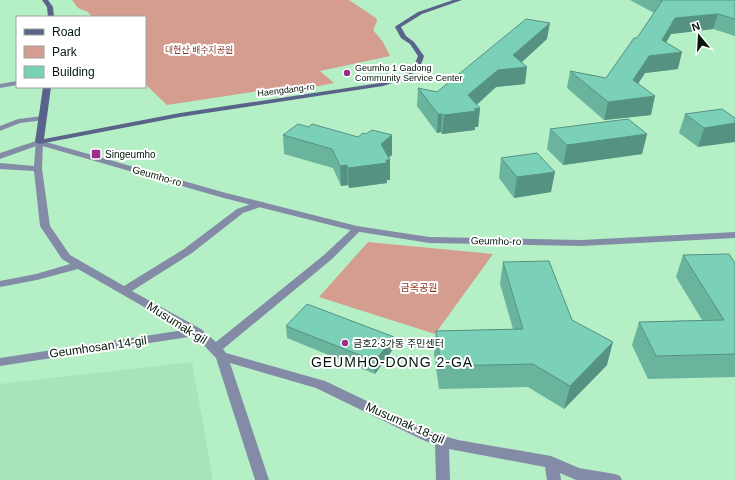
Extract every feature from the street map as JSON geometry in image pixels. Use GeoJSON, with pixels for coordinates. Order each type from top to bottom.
{"type":"FeatureCollection","features":[{"type":"Feature","properties":{"kind":"main road"},"geometry":{"type":"LineString","coordinates":[[45,0],[50,7],[51,16]]}},
{"type":"Feature","properties":{"kind":"main road","name":"Haengdang-ro"},"geometry":{"type":"LineString","coordinates":[[39,142],[180,115],[381,85],[407,75],[419,65],[421,56],[412,43],[403,37],[398,27],[409,18],[428,8],[459,0]]}},
{"type":"Feature","properties":{"kind":"main road"},"geometry":{"type":"LineString","coordinates":[[39,142],[47,88]]}},
{"type":"Feature","properties":{"kind":"street"},"geometry":{"type":"LineString","coordinates":[[0,86],[16,82]]}},
{"type":"Feature","properties":{"kind":"street"},"geometry":{"type":"LineString","coordinates":[[0,129],[18,121],[42,118]]}},
{"type":"Feature","properties":{"kind":"street"},"geometry":{"type":"LineString","coordinates":[[0,156],[39,142]]}},
{"type":"Feature","properties":{"kind":"street","name":"Musumak-gil"},"geometry":{"type":"LineString","coordinates":[[39,142],[38,169],[45,226],[66,257],[197,332],[219,352]]}},
{"type":"Feature","properties":{"kind":"street","name":"Geumho-ro"},"geometry":{"type":"LineString","coordinates":[[39,142],[98,160],[260,204],[357,228],[429,240],[581,243],[735,235]]}},
{"type":"Feature","properties":{"kind":"street"},"geometry":{"type":"LineString","coordinates":[[0,166],[38,169]]}},
{"type":"Feature","properties":{"kind":"street"},"geometry":{"type":"LineString","coordinates":[[124,291],[188,251],[240,210],[260,204]]}},
{"type":"Feature","properties":{"kind":"street"},"geometry":{"type":"LineString","coordinates":[[262,480],[219,352],[328,258],[357,228]]}},
{"type":"Feature","properties":{"kind":"street"},"geometry":{"type":"LineString","coordinates":[[0,284],[37,277],[79,265]]}},
{"type":"Feature","properties":{"kind":"street","name":"Geumhosan 14-gil"},"geometry":{"type":"LineString","coordinates":[[0,362],[197,332]]}},
{"type":"Feature","properties":{"kind":"street","name":"Musumak 18-gil"},"geometry":{"type":"LineString","coordinates":[[219,352],[320,384],[430,437],[458,446],[551,462],[577,474],[615,480]]}},
{"type":"Feature","properties":{"kind":"street"},"geometry":{"type":"LineString","coordinates":[[442,440],[443,480]]}},
{"type":"Feature","properties":{"kind":"street"},"geometry":{"type":"LineString","coordinates":[[551,462],[554,480]]}},
{"type":"Feature","properties":{"kind":"shaded area"},"geometry":{"type":"Polygon","coordinates":[[[192,362],[213,480],[0,480],[0,384],[192,362]]]}},
{"type":"Feature","properties":{"kind":"green space","name":"대현산 배수지공원"},"geometry":{"type":"Polygon","coordinates":[[[72,0],[349,0],[376,18],[377,21],[373,30],[383,42],[390,56],[320,71],[334,83],[314,87],[273,89],[167,105],[146,85],[146,16],[91,16],[88,12],[78,8],[72,0]]]}},
{"type":"Feature","properties":{"kind":"green space","name":"금옥공원"},"geometry":{"type":"Polygon","coordinates":[[[368,242],[493,254],[435,334],[319,297],[368,242]]]}},
{"type":"Feature","properties":{"kind":"building"},"geometry":{"type":"Polygon","coordinates":[[[660,0],[735,0],[735,19],[718,14],[675,18],[662,40],[682,52],[649,56],[633,80],[655,96],[608,102],[570,71],[606,78],[634,38],[637,38],[662,1],[660,0]]]}},
{"type":"Feature","properties":{"kind":"building"},"geometry":{"type":"Polygon","coordinates":[[[526,19],[550,23],[513,55],[527,67],[498,70],[468,95],[480,108],[474,109],[476,111],[444,115],[438,114],[418,88],[437,92],[526,19]]]}},
{"type":"Feature","properties":{"kind":"building"},"geometry":{"type":"Polygon","coordinates":[[[722,109],[735,118],[735,123],[704,128],[685,114],[722,109]]]}},
{"type":"Feature","properties":{"kind":"building"},"geometry":{"type":"Polygon","coordinates":[[[628,119],[647,134],[567,145],[550,129],[628,119]]]}},
{"type":"Feature","properties":{"kind":"building"},"geometry":{"type":"Polygon","coordinates":[[[298,124],[309,127],[312,124],[358,137],[363,133],[366,134],[372,130],[392,135],[381,144],[390,160],[386,160],[387,163],[348,168],[347,165],[340,166],[332,149],[283,135],[298,124]]]}},
{"type":"Feature","properties":{"kind":"building"},"geometry":{"type":"Polygon","coordinates":[[[537,153],[555,172],[517,177],[501,158],[537,153]]]}},
{"type":"Feature","properties":{"kind":"building"},"geometry":{"type":"Polygon","coordinates":[[[729,254],[735,263],[735,354],[656,356],[639,322],[724,320],[683,255],[729,254]]]}},
{"type":"Feature","properties":{"kind":"building"},"geometry":{"type":"Polygon","coordinates":[[[549,261],[572,320],[613,342],[570,386],[533,364],[441,366],[436,331],[523,329],[503,262],[549,261]]]}},
{"type":"Feature","properties":{"kind":"building"},"geometry":{"type":"Polygon","coordinates":[[[307,304],[394,337],[375,361],[286,326],[307,304]]]}},
{"type":"Feature","properties":{"kind":"place","name":"Geumho 1 Gadong Community Service Center"},"geometry":{"type":"Point","coordinates":[347,73]}},
{"type":"Feature","properties":{"kind":"place","name":"Singeumho"},"geometry":{"type":"Point","coordinates":[96,154]}},
{"type":"Feature","properties":{"kind":"place","name":"금호2·3가동 주민센터"},"geometry":{"type":"Point","coordinates":[345,343]}},
{"type":"Feature","properties":{"kind":"district","name":"GEUMHO-DONG 2-GA"},"geometry":{"type":"Point","coordinates":[392,362]}}]}
